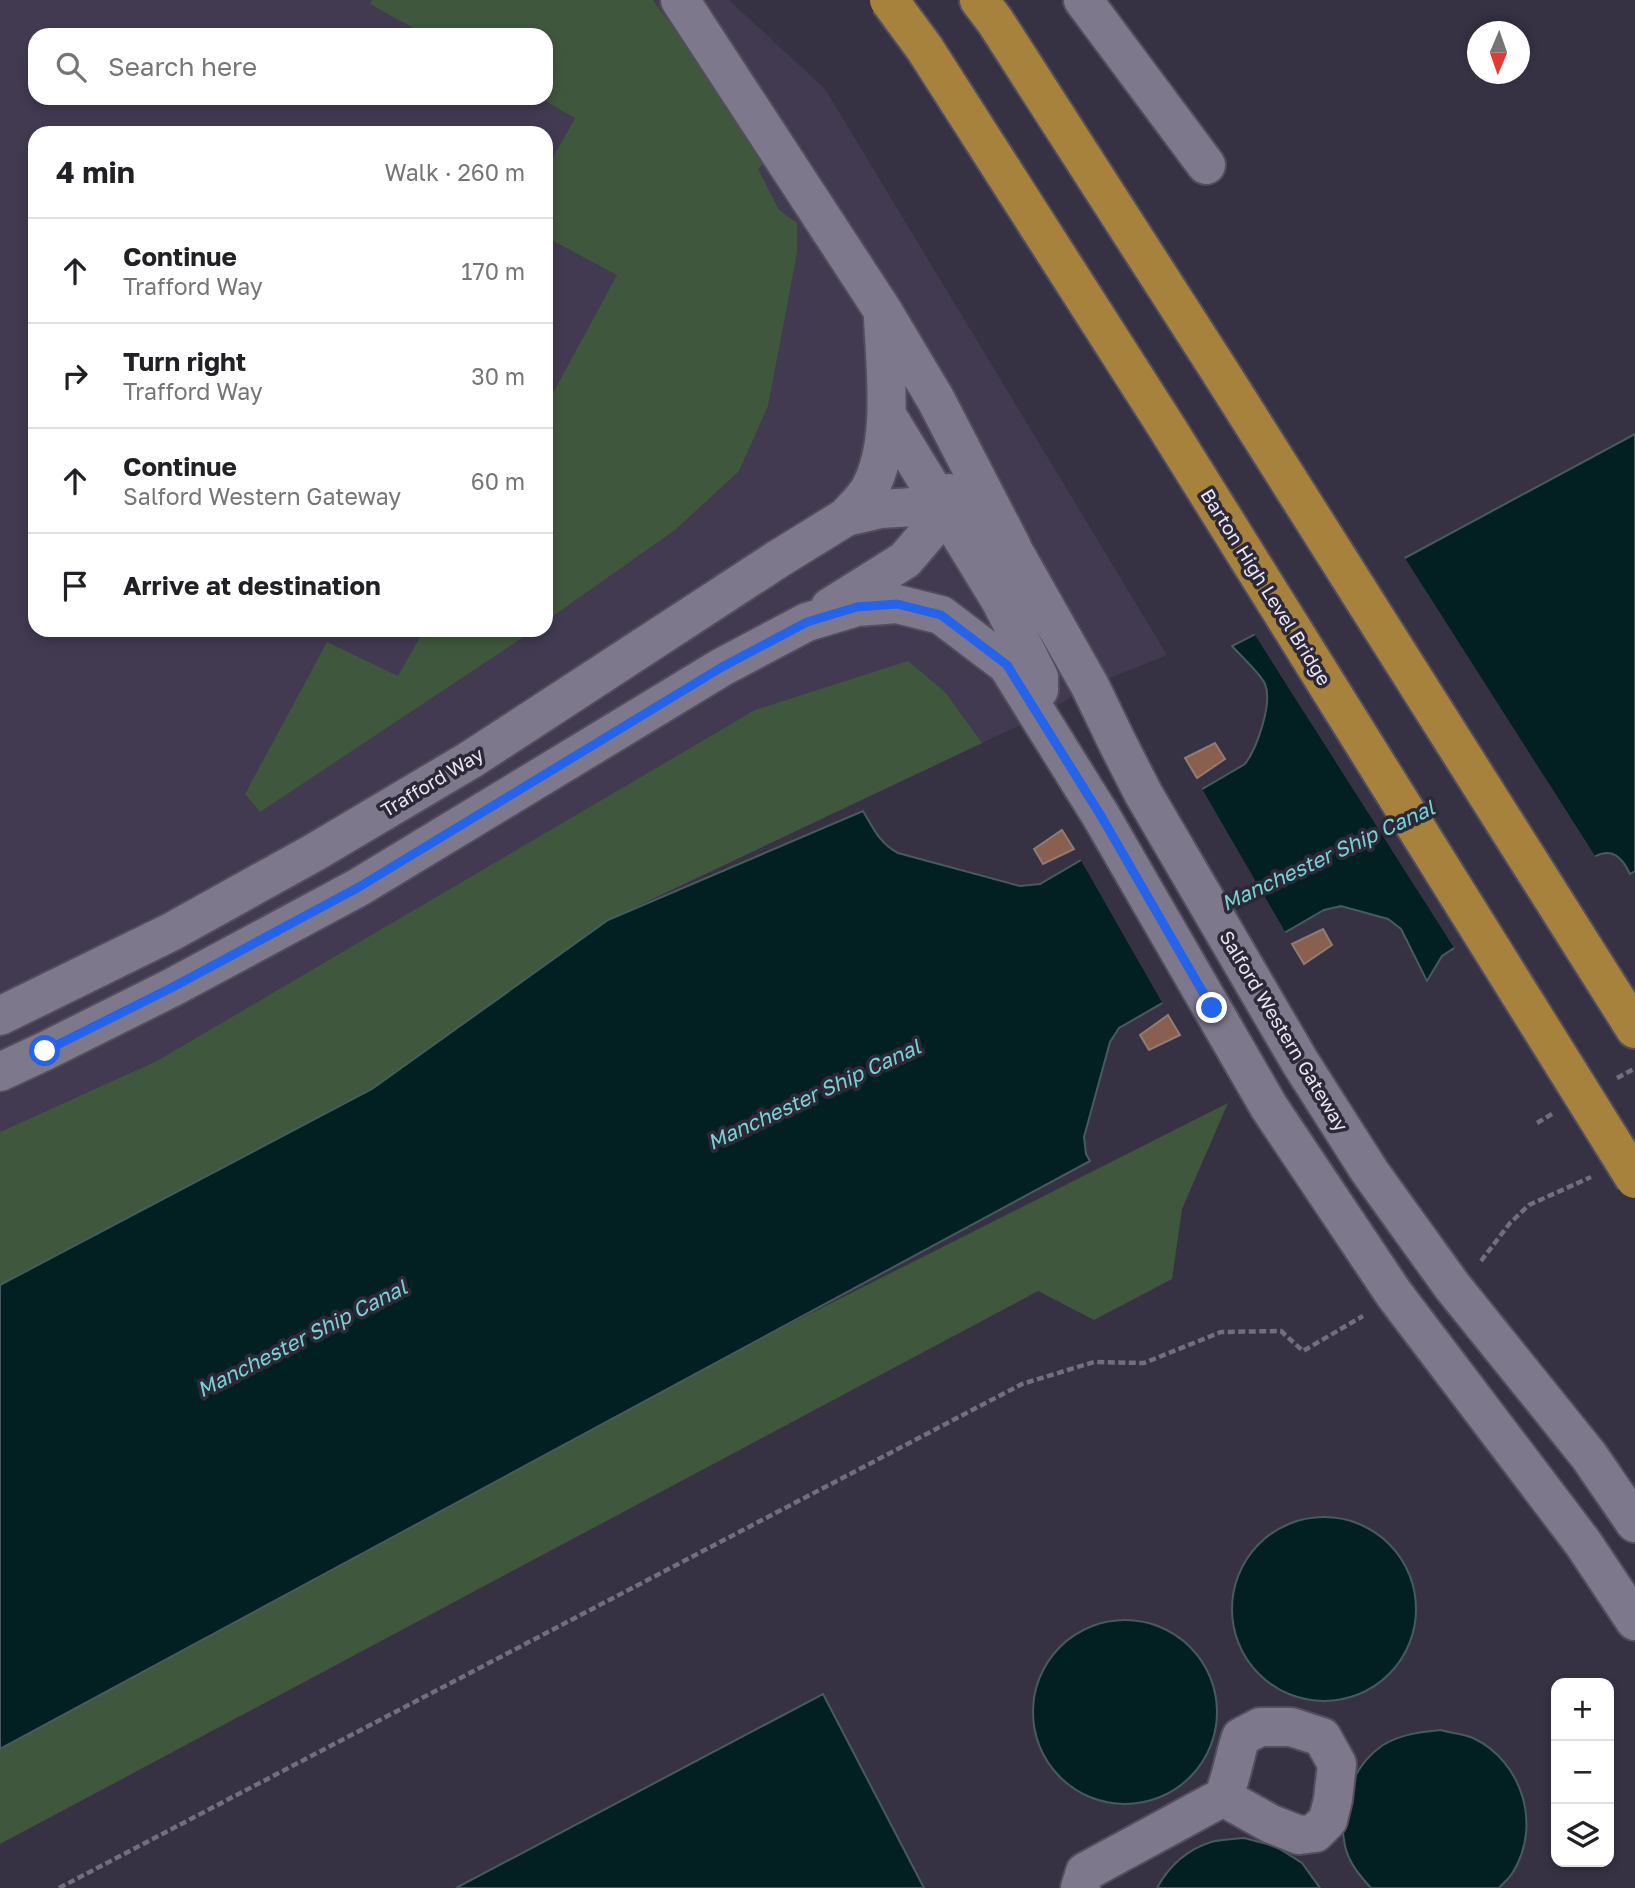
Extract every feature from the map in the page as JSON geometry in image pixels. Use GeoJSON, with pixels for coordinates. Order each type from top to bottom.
{"type":"FeatureCollection","features":[{"type":"Feature","properties":{"kind":"highway","name":"Barton High Level Bridge"},"geometry":{"type":"LineString","coordinates":[[889,0],[925,49],[1164,423],[1617,1176]]}},
{"type":"Feature","properties":{"kind":"highway"},"geometry":{"type":"LineString","coordinates":[[979,0],[1219,370],[1635,1029]]}},
{"type":"Feature","properties":{"kind":"street"},"geometry":{"type":"LineString","coordinates":[[680,0],[883,311],[936,400],[1016,555]]}},
{"type":"Feature","properties":{"kind":"street"},"geometry":{"type":"LineString","coordinates":[[1083,0],[1206,165]]}},
{"type":"Feature","properties":{"kind":"street"},"geometry":{"type":"LineString","coordinates":[[846,517],[870,489],[880,460],[888,417],[883,311]]}},
{"type":"Feature","properties":{"kind":"street"},"geometry":{"type":"LineString","coordinates":[[888,417],[1000,600],[1038,677],[1039,716]]}},
{"type":"Feature","properties":{"kind":"street"},"geometry":{"type":"LineString","coordinates":[[0,1072],[173,987],[359,887],[722,667],[807,622],[905,560],[946,512],[958,442]]}},
{"type":"Feature","properties":{"kind":"street","name":"Salford Western Gateway"},"geometry":{"type":"LineString","coordinates":[[846,517],[880,509],[914,507],[946,512],[990,533],[1016,555],[1090,687],[1143,793],[1300,1062],[1370,1172],[1452,1286],[1589,1456],[1635,1523]]}},
{"type":"Feature","properties":{"kind":"street","name":"Trafford Way"},"geometry":{"type":"LineString","coordinates":[[0,1016],[171,932],[339,838],[470,760],[846,517]]}},
{"type":"Feature","properties":{"kind":"street"},"geometry":{"type":"LineString","coordinates":[[807,622],[857,607],[897,604],[941,615],[1007,665],[1101,816],[1269,1107],[1394,1294],[1583,1543],[1635,1622]]}},
{"type":"Feature","properties":{"kind":"street"},"geometry":{"type":"LineString","coordinates":[[1080,1888],[1085,1872],[1223,1797]]}},
{"type":"Feature","properties":{"kind":"path"},"geometry":{"type":"LineString","coordinates":[[1452,1286],[1479,1265],[1510,1223],[1529,1205],[1617,1176]]}},
{"type":"Feature","properties":{"kind":"path"},"geometry":{"type":"LineString","coordinates":[[59,1888],[1022,1384],[1094,1362],[1144,1363],[1222,1332],[1281,1331],[1303,1352],[1359,1319]]}},
{"type":"Feature","properties":{"kind":"shaded area"},"geometry":{"type":"Polygon","coordinates":[[[0,0],[729,0],[825,89],[1167,655],[1090,686],[1039,716],[608,920],[372,1089],[0,1285],[0,0]]]}},
{"type":"Feature","properties":{"kind":"green space"},"geometry":{"type":"Polygon","coordinates":[[[372,0],[653,0],[768,159],[758,169],[779,210],[797,223],[797,253],[768,406],[739,471],[675,530],[553,616],[553,393],[617,275],[553,241],[553,157],[575,118],[552,105],[553,28],[413,28],[370,4],[372,0]]]}},
{"type":"Feature","properties":{"kind":"green space"},"geometry":{"type":"Polygon","coordinates":[[[420,637],[523,637],[260,812],[245,794],[327,642],[398,676],[420,637]]]}},
{"type":"Feature","properties":{"kind":"green space"},"geometry":{"type":"Polygon","coordinates":[[[908,661],[945,692],[982,743],[608,920],[372,1089],[0,1285],[0,1132],[157,1061],[755,710],[908,661]]]}},
{"type":"Feature","properties":{"kind":"green space"},"geometry":{"type":"Polygon","coordinates":[[[1228,1103],[1182,1209],[1172,1279],[1094,1320],[1038,1291],[0,1844],[0,1749],[748,1345],[1228,1103]]]}},
{"type":"Feature","properties":{"kind":"water","name":"Manchester Ship Canal"},"geometry":{"type":"Polygon","coordinates":[[[1635,434],[1635,871],[1630,874],[1616,855],[1606,853],[1594,857],[1442,956],[1427,981],[1401,929],[1388,919],[1341,906],[1324,910],[1119,1028],[1110,1042],[1084,1137],[1086,1154],[1090,1161],[0,1749],[0,1285],[372,1089],[608,920],[863,811],[882,840],[898,853],[1020,886],[1040,884],[1245,764],[1263,725],[1267,692],[1259,675],[1232,646],[1390,566],[1635,434]]]}},
{"type":"Feature","properties":{"kind":"water"},"geometry":{"type":"Polygon","coordinates":[[[1324,1517],[1359,1524],[1389,1544],[1409,1574],[1416,1609],[1409,1644],[1389,1674],[1359,1694],[1324,1701],[1289,1694],[1259,1674],[1239,1644],[1232,1609],[1239,1574],[1259,1544],[1289,1524],[1324,1517]]]}},
{"type":"Feature","properties":{"kind":"water"},"geometry":{"type":"Polygon","coordinates":[[[1125,1620],[1160,1627],[1190,1647],[1210,1677],[1217,1712],[1210,1747],[1190,1777],[1160,1797],[1125,1804],[1090,1797],[1060,1777],[1040,1747],[1033,1712],[1040,1677],[1060,1647],[1090,1627],[1125,1620]]]}},
{"type":"Feature","properties":{"kind":"water"},"geometry":{"type":"Polygon","coordinates":[[[823,1694],[924,1888],[456,1888],[823,1694]]]}},
{"type":"Feature","properties":{"kind":"water"},"geometry":{"type":"Polygon","coordinates":[[[1441,1730],[1465,1735],[1490,1748],[1515,1778],[1526,1815],[1522,1854],[1512,1874],[1499,1888],[1371,1888],[1352,1864],[1345,1846],[1343,1818],[1349,1790],[1362,1765],[1383,1745],[1404,1736],[1441,1730]]]}},
{"type":"Feature","properties":{"kind":"water"},"geometry":{"type":"Polygon","coordinates":[[[1244,1838],[1275,1846],[1302,1863],[1320,1888],[1157,1888],[1173,1866],[1194,1849],[1215,1841],[1244,1838]]]}},
{"type":"Feature","properties":{"kind":"pier"},"geometry":{"type":"Polygon","coordinates":[[[1403,555],[1597,859],[1456,951],[1253,632],[1403,555]]]}},
{"type":"Feature","properties":{"kind":"pier"},"geometry":{"type":"Polygon","coordinates":[[[1201,787],[1287,935],[1164,1006],[1079,857],[1201,787]]]}},
{"type":"Feature","properties":{"kind":"building"},"geometry":{"type":"Polygon","coordinates":[[[1215,743],[1225,759],[1197,778],[1185,758],[1215,743]]]}},
{"type":"Feature","properties":{"kind":"building"},"geometry":{"type":"Polygon","coordinates":[[[1062,830],[1074,849],[1043,864],[1034,849],[1062,830]]]}},
{"type":"Feature","properties":{"kind":"building"},"geometry":{"type":"Polygon","coordinates":[[[1323,929],[1332,945],[1304,964],[1292,944],[1323,929]]]}},
{"type":"Feature","properties":{"kind":"building"},"geometry":{"type":"Polygon","coordinates":[[[1168,1015],[1180,1035],[1149,1050],[1140,1035],[1168,1015]]]}},
{"type":"Feature","properties":{"kind":"route"},"geometry":{"type":"LineString","coordinates":[[45,1051],[173,987],[359,887],[722,667],[807,622],[857,607],[897,604],[941,615],[1007,665],[1101,816],[1212,1008]]}}]}
